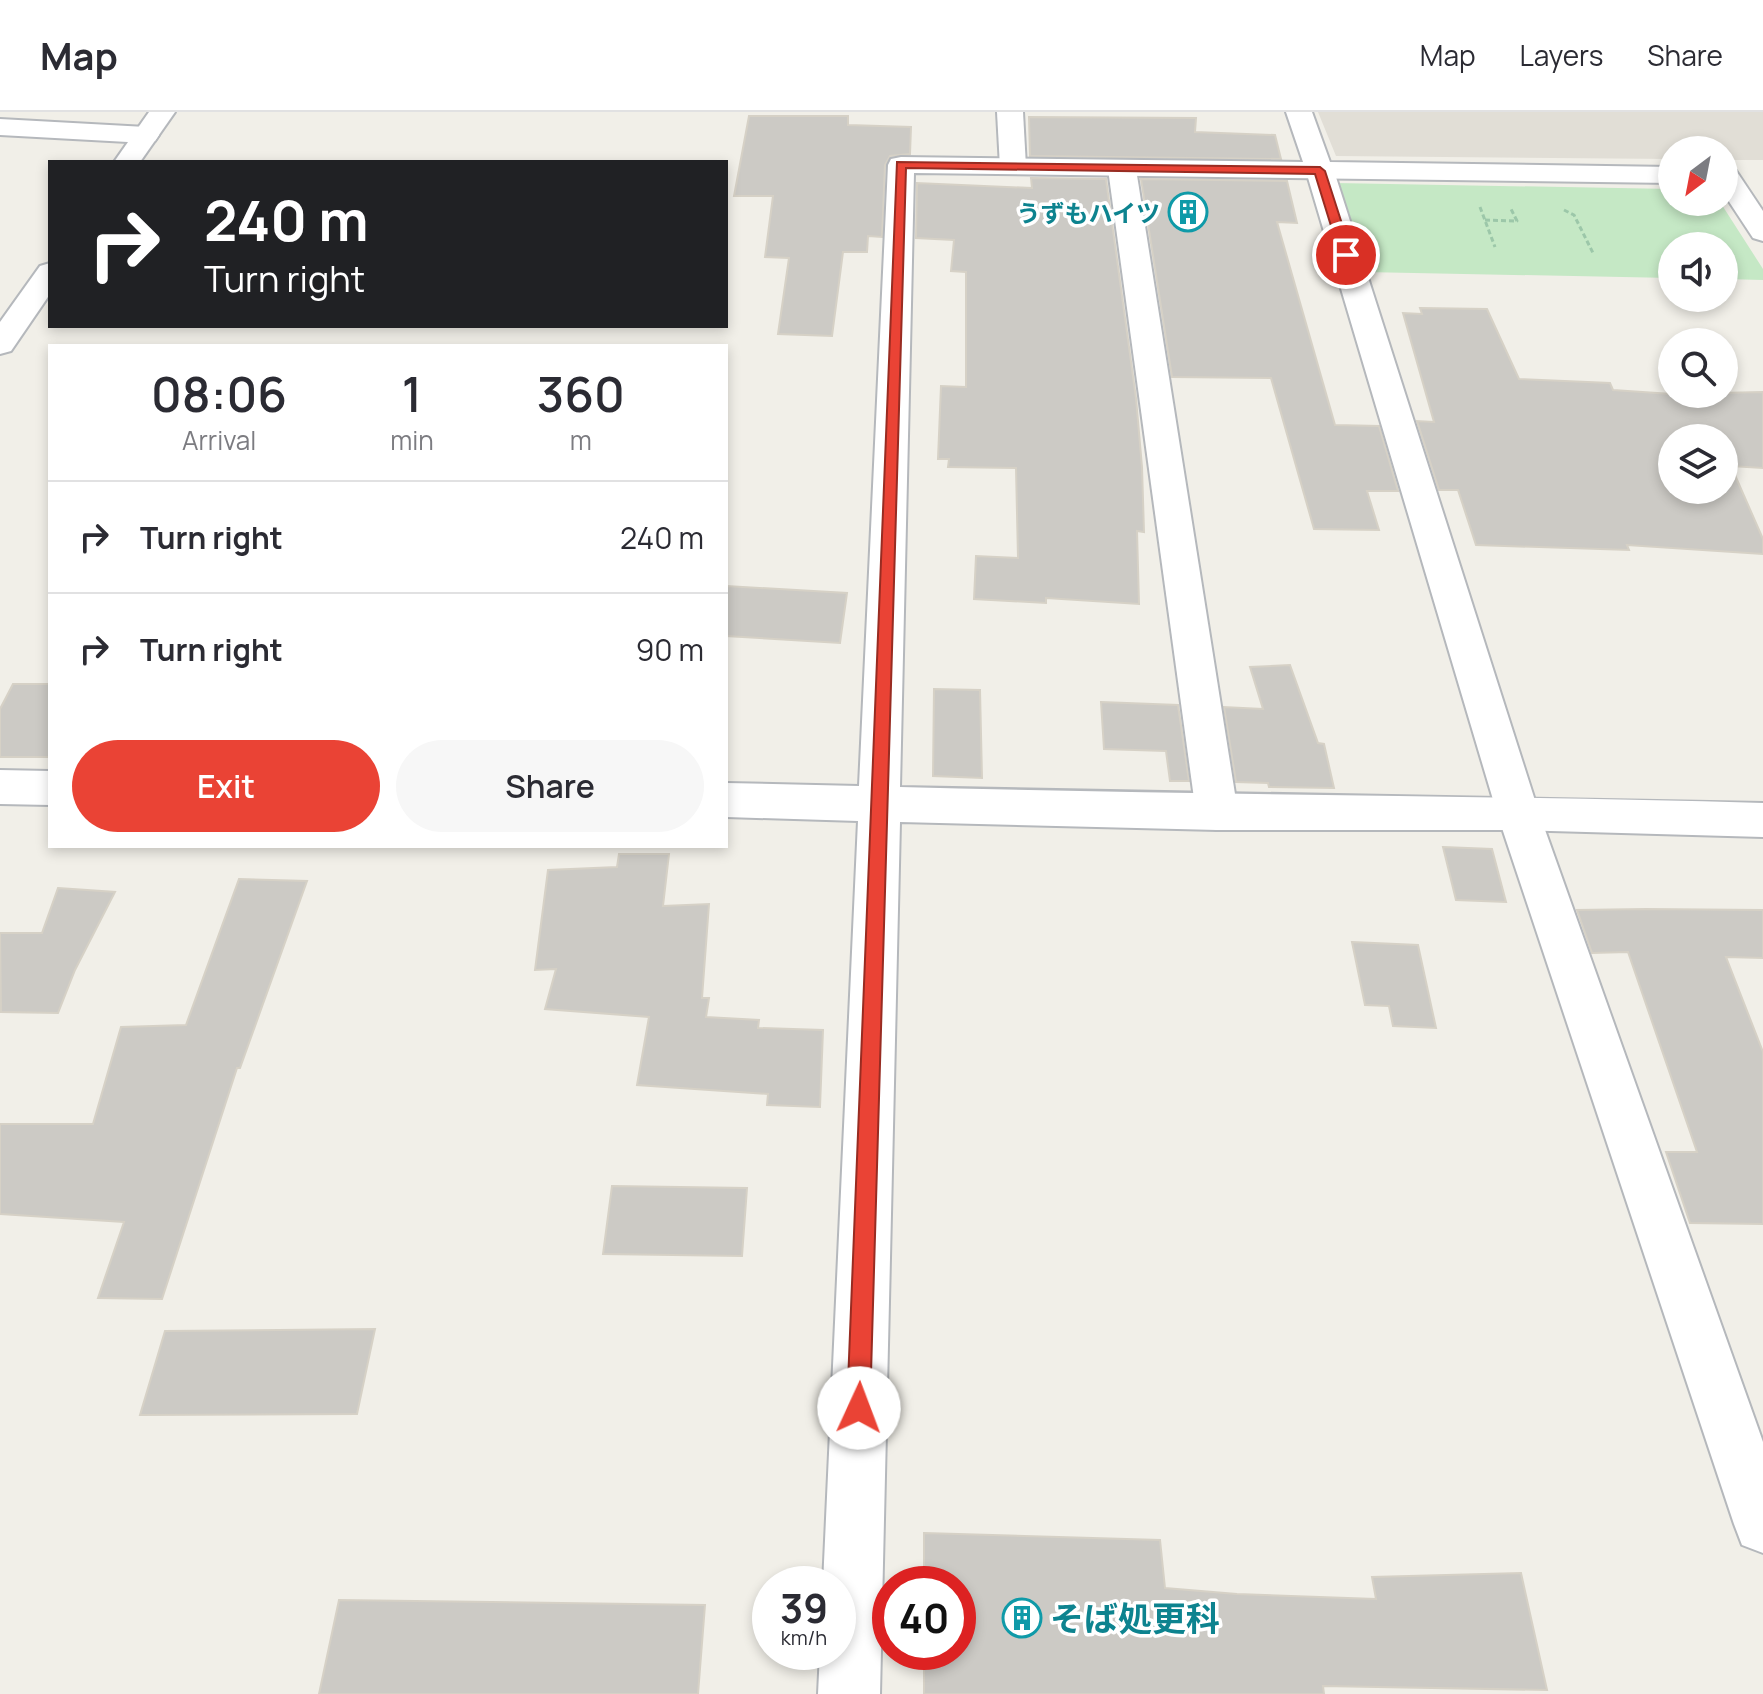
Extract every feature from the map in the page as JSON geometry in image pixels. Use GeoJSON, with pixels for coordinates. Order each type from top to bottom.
{"type":"FeatureCollection","features":[{"type":"Feature","properties":{"kind":"street"},"geometry":{"type":"LineString","coordinates":[[128,160],[162,112]]}},
{"type":"Feature","properties":{"kind":"street"},"geometry":{"type":"LineString","coordinates":[[1010,112],[1013,167]]}},
{"type":"Feature","properties":{"kind":"street"},"geometry":{"type":"LineString","coordinates":[[1299,112],[1320,171],[1518,813],[1763,1524]]}},
{"type":"Feature","properties":{"kind":"street"},"geometry":{"type":"LineString","coordinates":[[0,127],[146,135]]}},
{"type":"Feature","properties":{"kind":"street"},"geometry":{"type":"LineString","coordinates":[[849,1694],[901,165],[1658,175]]}},
{"type":"Feature","properties":{"kind":"street"},"geometry":{"type":"LineString","coordinates":[[1122,169],[1217,813]]}},
{"type":"Feature","properties":{"kind":"street"},"geometry":{"type":"LineString","coordinates":[[1738,175],[1763,176]]}},
{"type":"Feature","properties":{"kind":"street"},"geometry":{"type":"LineString","coordinates":[[1738,194],[1763,232]]}},
{"type":"Feature","properties":{"kind":"street"},"geometry":{"type":"LineString","coordinates":[[0,344],[48,275]]}},
{"type":"Feature","properties":{"kind":"street"},"geometry":{"type":"LineString","coordinates":[[0,787],[48,788]]}},
{"type":"Feature","properties":{"kind":"street"},"geometry":{"type":"LineString","coordinates":[[728,800],[1217,813],[1518,813],[1763,820]]}},
{"type":"Feature","properties":{"kind":"path"},"geometry":{"type":"LineString","coordinates":[[1480,206],[1495,247]]}},
{"type":"Feature","properties":{"kind":"path"},"geometry":{"type":"LineString","coordinates":[[1485,220],[1517,221],[1510,206],[1525,206]]}},
{"type":"Feature","properties":{"kind":"path"},"geometry":{"type":"LineString","coordinates":[[1555,206],[1574,215],[1594,255]]}},
{"type":"Feature","properties":{"kind":"shaded area"},"geometry":{"type":"Polygon","coordinates":[[[1318,112],[1763,112],[1763,160],[1738,160],[1738,136],[1658,136],[1658,159],[1336,156],[1318,112]]]}},
{"type":"Feature","properties":{"kind":"green space"},"geometry":{"type":"Polygon","coordinates":[[[1335,183],[1658,189],[1658,216],[1729,216],[1763,269],[1763,280],[1738,279],[1738,232],[1658,232],[1658,278],[1364,272],[1335,183]]]}},
{"type":"Feature","properties":{"kind":"building"},"geometry":{"type":"Polygon","coordinates":[[[749,116],[848,116],[848,125],[911,127],[910,154],[890,156],[885,165],[882,237],[868,236],[867,252],[843,252],[832,336],[778,334],[789,258],[765,257],[773,196],[734,196],[749,116]]]}},
{"type":"Feature","properties":{"kind":"building"},"geometry":{"type":"Polygon","coordinates":[[[1029,117],[1196,118],[1195,132],[1275,135],[1281,159],[1030,156],[1029,117]]]}},
{"type":"Feature","properties":{"kind":"building"},"geometry":{"type":"Polygon","coordinates":[[[1031,178],[1106,179],[1136,398],[1142,467],[1144,532],[1137,531],[1139,604],[1046,598],[1046,603],[974,599],[976,556],[1018,558],[1016,468],[948,467],[949,459],[938,459],[941,386],[966,387],[966,272],[951,271],[954,240],[916,238],[917,183],[1032,188],[1031,178]]]}},
{"type":"Feature","properties":{"kind":"building"},"geometry":{"type":"Polygon","coordinates":[[[1141,179],[1287,181],[1297,223],[1277,222],[1335,425],[1379,426],[1398,491],[1367,491],[1379,530],[1314,529],[1271,378],[1172,377],[1141,179]]]}},
{"type":"Feature","properties":{"kind":"building"},"geometry":{"type":"Polygon","coordinates":[[[1420,308],[1487,309],[1519,379],[1610,383],[1613,390],[1658,393],[1658,408],[1738,408],[1738,393],[1763,392],[1763,468],[1738,466],[1738,424],[1658,424],[1658,504],[1738,504],[1738,482],[1763,539],[1763,554],[1627,545],[1629,550],[1476,545],[1458,490],[1439,490],[1417,421],[1434,422],[1403,313],[1422,314],[1420,308]]]}},
{"type":"Feature","properties":{"kind":"building"},"geometry":{"type":"Polygon","coordinates":[[[728,586],[847,593],[840,643],[728,636],[728,586]]]}},
{"type":"Feature","properties":{"kind":"building"},"geometry":{"type":"Polygon","coordinates":[[[1290,665],[1318,743],[1324,744],[1334,788],[1269,787],[1268,783],[1236,782],[1224,707],[1263,709],[1250,667],[1290,665]]]}},
{"type":"Feature","properties":{"kind":"building"},"geometry":{"type":"Polygon","coordinates":[[[13,684],[48,684],[48,757],[0,757],[0,709],[13,684]]]}},
{"type":"Feature","properties":{"kind":"building"},"geometry":{"type":"Polygon","coordinates":[[[934,689],[980,690],[982,778],[933,776],[934,689]]]}},
{"type":"Feature","properties":{"kind":"building"},"geometry":{"type":"Polygon","coordinates":[[[1101,702],[1178,705],[1189,781],[1170,781],[1166,751],[1104,749],[1101,702]]]}},
{"type":"Feature","properties":{"kind":"building"},"geometry":{"type":"Polygon","coordinates":[[[1443,847],[1492,849],[1506,902],[1456,900],[1443,847]]]}},
{"type":"Feature","properties":{"kind":"building"},"geometry":{"type":"Polygon","coordinates":[[[619,854],[669,854],[663,906],[709,904],[702,998],[709,998],[706,1017],[759,1020],[758,1028],[823,1030],[820,1107],[767,1105],[768,1094],[637,1085],[649,1017],[545,1009],[556,969],[535,970],[548,870],[617,867],[619,854]]]}},
{"type":"Feature","properties":{"kind":"building"},"geometry":{"type":"Polygon","coordinates":[[[239,879],[307,881],[240,1068],[237,1068],[162,1299],[98,1298],[124,1222],[0,1214],[0,1124],[93,1124],[121,1027],[186,1025],[239,879]]]}},
{"type":"Feature","properties":{"kind":"building"},"geometry":{"type":"Polygon","coordinates":[[[58,888],[115,892],[75,970],[58,1013],[1,1012],[0,933],[42,933],[58,888]]]}},
{"type":"Feature","properties":{"kind":"building"},"geometry":{"type":"Polygon","coordinates":[[[1577,910],[1763,910],[1763,958],[1726,957],[1763,1052],[1763,1224],[1690,1223],[1666,1152],[1697,1152],[1628,952],[1592,953],[1577,910]]]}},
{"type":"Feature","properties":{"kind":"building"},"geometry":{"type":"Polygon","coordinates":[[[1352,942],[1418,945],[1436,1028],[1393,1026],[1389,1006],[1365,1005],[1352,942]]]}},
{"type":"Feature","properties":{"kind":"building"},"geometry":{"type":"Polygon","coordinates":[[[612,1186],[747,1188],[742,1256],[603,1254],[612,1186]]]}},
{"type":"Feature","properties":{"kind":"building"},"geometry":{"type":"Polygon","coordinates":[[[375,1329],[357,1414],[140,1415],[165,1331],[375,1329]]]}},
{"type":"Feature","properties":{"kind":"building"},"geometry":{"type":"Polygon","coordinates":[[[924,1533],[1160,1540],[1165,1588],[1237,1594],[1376,1599],[1372,1577],[1521,1573],[1547,1690],[1323,1686],[1324,1694],[924,1694],[924,1670],[976,1670],[976,1566],[924,1566],[924,1533]]]}},
{"type":"Feature","properties":{"kind":"building"},"geometry":{"type":"Polygon","coordinates":[[[339,1600],[705,1605],[698,1694],[319,1694],[339,1600]]]}},
{"type":"Feature","properties":{"kind":"place","name":"うずもハイツ"},"geometry":{"type":"Point","coordinates":[1188,212]}},
{"type":"Feature","properties":{"kind":"place","name":"そば処更科"},"geometry":{"type":"Point","coordinates":[1022,1618]}},
{"type":"Feature","properties":{"kind":"route"},"geometry":{"type":"LineString","coordinates":[[859,1408],[901,165],[1320,171],[1346,255]]}}]}
